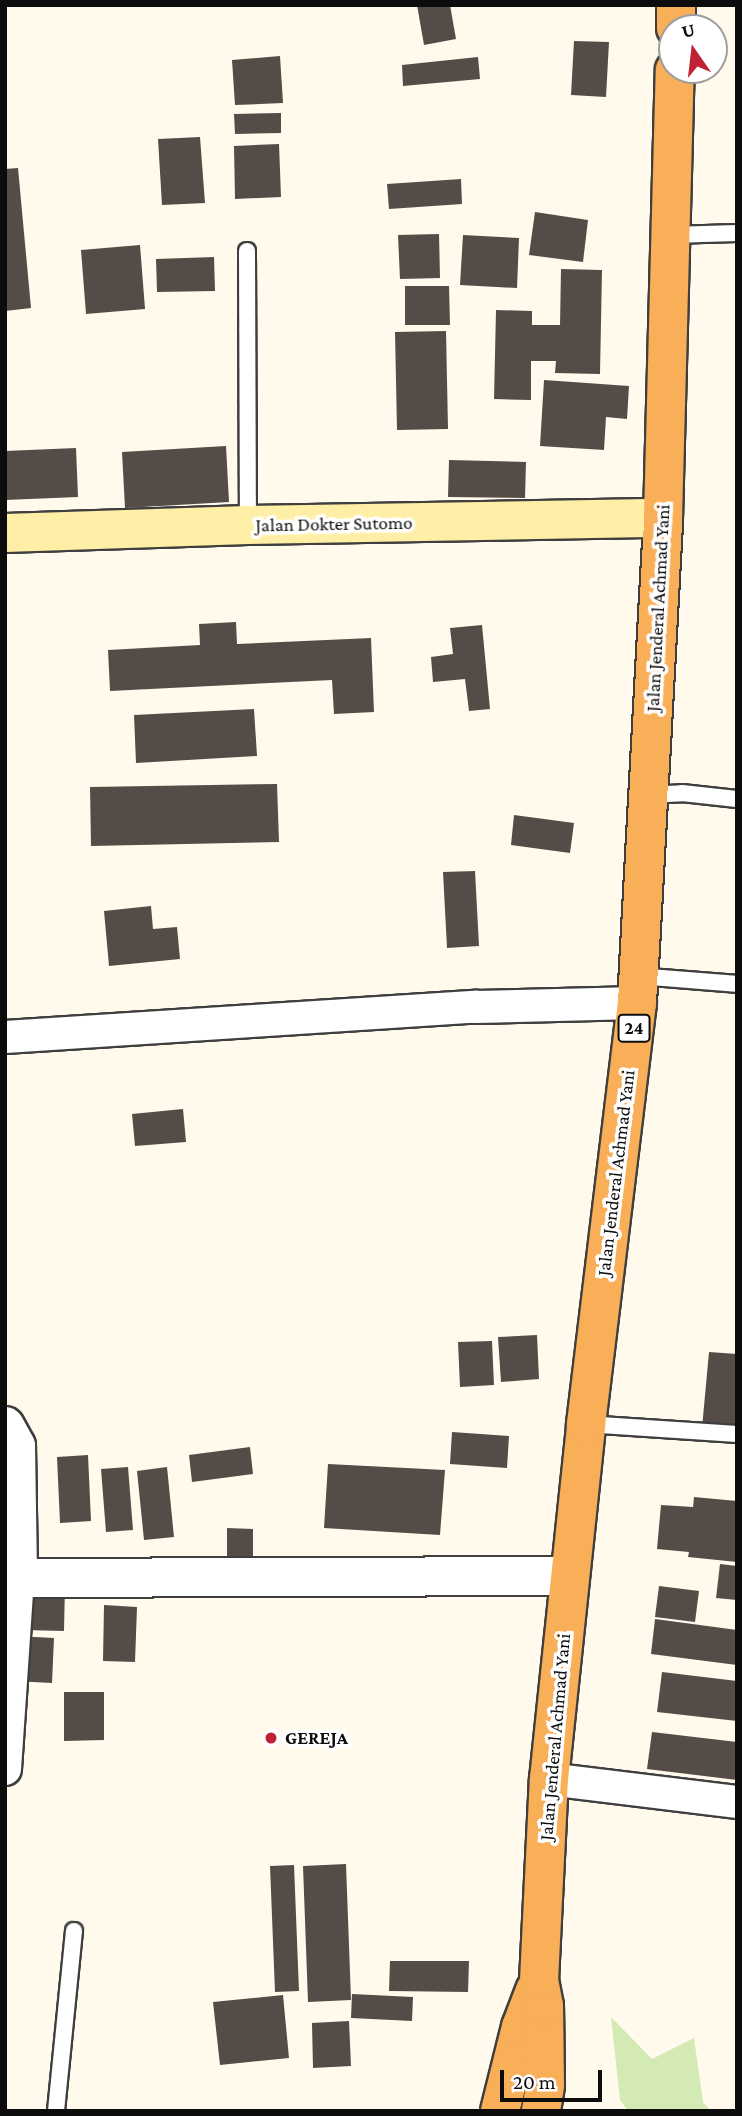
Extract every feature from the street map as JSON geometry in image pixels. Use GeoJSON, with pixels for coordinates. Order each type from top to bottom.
{"type":"FeatureCollection","features":[{"type":"Feature","properties":{"kind":"highway","name":"Jalan Jenderal Achmad Yani"},"geometry":{"type":"LineString","coordinates":[[539,1981],[550,1779],[570,1576],[637,990],[663,518],[675,84]]}},
{"type":"Feature","properties":{"kind":"highway","name":"24"},"geometry":{"type":"LineString","coordinates":[[500,2111],[521,2027],[539,1981]]}},
{"type":"Feature","properties":{"kind":"highway","name":"24"},"geometry":{"type":"LineString","coordinates":[[539,1981],[544,2006],[545,2085],[541,2111]]}},
{"type":"Feature","properties":{"kind":"main road","name":"Jalan Dokter Sutomo"},"geometry":{"type":"LineString","coordinates":[[5,533],[248,525],[663,518]]}},
{"type":"Feature","properties":{"kind":"street"},"geometry":{"type":"LineString","coordinates":[[5,1037],[475,1007],[637,990]]}},
{"type":"Feature","properties":{"kind":"street"},"geometry":{"type":"LineString","coordinates":[[5,1426],[16,1446],[18,1578],[5,1769]]}},
{"type":"Feature","properties":{"kind":"street"},"geometry":{"type":"LineString","coordinates":[[18,1578],[570,1576]]}},
{"type":"Feature","properties":{"kind":"street"},"geometry":{"type":"LineString","coordinates":[[550,1779],[737,1802]]}},
{"type":"Feature","properties":{"kind":"lane"},"geometry":{"type":"LineString","coordinates":[[671,234],[737,233]]}},
{"type":"Feature","properties":{"kind":"lane"},"geometry":{"type":"LineString","coordinates":[[247,251],[248,525]]}},
{"type":"Feature","properties":{"kind":"lane"},"geometry":{"type":"LineString","coordinates":[[648,795],[681,793],[737,799]]}},
{"type":"Feature","properties":{"kind":"lane"},"geometry":{"type":"LineString","coordinates":[[637,990],[737,984]]}},
{"type":"Feature","properties":{"kind":"lane"},"geometry":{"type":"LineString","coordinates":[[586,1424],[737,1434]]}},
{"type":"Feature","properties":{"kind":"lane"},"geometry":{"type":"LineString","coordinates":[[56,2111],[74,1931]]}},
{"type":"Feature","properties":{"kind":"green space"},"geometry":{"type":"Polygon","coordinates":[[[611,2017],[652,2059],[694,2038],[703,2102],[711,2111],[628,2111],[620,2100],[611,2017]]]}},
{"type":"Feature","properties":{"kind":"building"},"geometry":{"type":"Polygon","coordinates":[[[417,5],[450,5],[456,39],[424,45],[417,5]]]}},
{"type":"Feature","properties":{"kind":"building"},"geometry":{"type":"Polygon","coordinates":[[[574,41],[609,42],[606,97],[571,95],[574,41]]]}},
{"type":"Feature","properties":{"kind":"building"},"geometry":{"type":"Polygon","coordinates":[[[280,56],[283,103],[235,105],[232,60],[280,56]]]}},
{"type":"Feature","properties":{"kind":"building"},"geometry":{"type":"Polygon","coordinates":[[[478,57],[480,79],[403,86],[402,65],[478,57]]]}},
{"type":"Feature","properties":{"kind":"building"},"geometry":{"type":"Polygon","coordinates":[[[281,113],[281,133],[235,134],[234,114],[281,113]]]}},
{"type":"Feature","properties":{"kind":"building"},"geometry":{"type":"Polygon","coordinates":[[[200,137],[205,203],[162,205],[158,139],[200,137]]]}},
{"type":"Feature","properties":{"kind":"building"},"geometry":{"type":"Polygon","coordinates":[[[279,144],[281,197],[235,199],[234,146],[279,144]]]}},
{"type":"Feature","properties":{"kind":"building"},"geometry":{"type":"Polygon","coordinates":[[[18,168],[31,308],[5,311],[5,169],[18,168]]]}},
{"type":"Feature","properties":{"kind":"building"},"geometry":{"type":"Polygon","coordinates":[[[461,179],[462,204],[389,209],[387,184],[461,179]]]}},
{"type":"Feature","properties":{"kind":"building"},"geometry":{"type":"Polygon","coordinates":[[[535,212],[588,220],[583,262],[529,255],[535,212]]]}},
{"type":"Feature","properties":{"kind":"building"},"geometry":{"type":"Polygon","coordinates":[[[439,234],[440,278],[400,279],[398,235],[439,234]]]}},
{"type":"Feature","properties":{"kind":"building"},"geometry":{"type":"Polygon","coordinates":[[[463,235],[519,238],[517,288],[460,285],[463,235]]]}},
{"type":"Feature","properties":{"kind":"building"},"geometry":{"type":"Polygon","coordinates":[[[140,245],[145,309],[86,314],[81,250],[140,245]]]}},
{"type":"Feature","properties":{"kind":"building"},"geometry":{"type":"Polygon","coordinates":[[[214,257],[215,291],[157,292],[156,259],[214,257]]]}},
{"type":"Feature","properties":{"kind":"building"},"geometry":{"type":"Polygon","coordinates":[[[561,269],[602,270],[600,374],[555,373],[556,361],[531,361],[531,400],[494,399],[496,310],[532,311],[532,325],[560,325],[561,269]]]}},
{"type":"Feature","properties":{"kind":"building"},"geometry":{"type":"Polygon","coordinates":[[[405,286],[449,286],[450,325],[405,325],[405,286]]]}},
{"type":"Feature","properties":{"kind":"building"},"geometry":{"type":"Polygon","coordinates":[[[446,331],[448,429],[397,430],[395,332],[446,331]]]}},
{"type":"Feature","properties":{"kind":"building"},"geometry":{"type":"Polygon","coordinates":[[[544,380],[629,386],[627,419],[606,417],[604,450],[540,446],[544,380]]]}},
{"type":"Feature","properties":{"kind":"building"},"geometry":{"type":"Polygon","coordinates":[[[226,446],[229,502],[125,508],[122,452],[226,446]]]}},
{"type":"Feature","properties":{"kind":"building"},"geometry":{"type":"Polygon","coordinates":[[[76,448],[78,497],[5,500],[5,451],[76,448]]]}},
{"type":"Feature","properties":{"kind":"building"},"geometry":{"type":"Polygon","coordinates":[[[449,460],[526,462],[525,498],[448,497],[449,460]]]}},
{"type":"Feature","properties":{"kind":"building"},"geometry":{"type":"Polygon","coordinates":[[[236,622],[237,644],[371,638],[374,712],[334,714],[332,680],[110,691],[108,650],[200,645],[199,624],[236,622]]]}},
{"type":"Feature","properties":{"kind":"building"},"geometry":{"type":"Polygon","coordinates":[[[482,625],[490,709],[469,711],[465,679],[433,682],[431,657],[453,654],[450,628],[482,625]]]}},
{"type":"Feature","properties":{"kind":"building"},"geometry":{"type":"Polygon","coordinates":[[[254,709],[257,756],[136,763],[134,715],[254,709]]]}},
{"type":"Feature","properties":{"kind":"building"},"geometry":{"type":"Polygon","coordinates":[[[277,784],[279,842],[91,846],[90,787],[277,784]]]}},
{"type":"Feature","properties":{"kind":"building"},"geometry":{"type":"Polygon","coordinates":[[[514,815],[574,823],[570,853],[511,845],[514,815]]]}},
{"type":"Feature","properties":{"kind":"building"},"geometry":{"type":"Polygon","coordinates":[[[475,871],[479,946],[447,948],[443,872],[475,871]]]}},
{"type":"Feature","properties":{"kind":"building"},"geometry":{"type":"Polygon","coordinates":[[[151,906],[153,929],[177,927],[180,959],[109,966],[104,911],[151,906]]]}},
{"type":"Feature","properties":{"kind":"building"},"geometry":{"type":"Polygon","coordinates":[[[183,1109],[186,1142],[135,1146],[132,1114],[183,1109]]]}},
{"type":"Feature","properties":{"kind":"building"},"geometry":{"type":"Polygon","coordinates":[[[537,1335],[539,1379],[501,1382],[498,1337],[537,1335]]]}},
{"type":"Feature","properties":{"kind":"building"},"geometry":{"type":"Polygon","coordinates":[[[492,1341],[494,1385],[460,1387],[458,1342],[492,1341]]]}},
{"type":"Feature","properties":{"kind":"building"},"geometry":{"type":"Polygon","coordinates":[[[709,1352],[737,1354],[737,1431],[702,1428],[709,1352]]]}},
{"type":"Feature","properties":{"kind":"building"},"geometry":{"type":"Polygon","coordinates":[[[452,1432],[509,1436],[507,1468],[450,1464],[452,1432]]]}},
{"type":"Feature","properties":{"kind":"building"},"geometry":{"type":"Polygon","coordinates":[[[250,1447],[253,1474],[192,1482],[189,1455],[250,1447]]]}},
{"type":"Feature","properties":{"kind":"building"},"geometry":{"type":"Polygon","coordinates":[[[88,1455],[91,1521],[60,1523],[57,1457],[88,1455]]]}},
{"type":"Feature","properties":{"kind":"building"},"geometry":{"type":"Polygon","coordinates":[[[328,1464],[445,1470],[440,1535],[324,1528],[328,1464]]]}},
{"type":"Feature","properties":{"kind":"building"},"geometry":{"type":"Polygon","coordinates":[[[128,1467],[133,1530],[106,1532],[101,1469],[128,1467]]]}},
{"type":"Feature","properties":{"kind":"building"},"geometry":{"type":"Polygon","coordinates":[[[167,1467],[174,1537],[144,1540],[137,1471],[167,1467]]]}},
{"type":"Feature","properties":{"kind":"building"},"geometry":{"type":"Polygon","coordinates":[[[694,1497],[737,1501],[737,1562],[688,1557],[689,1552],[657,1549],[661,1505],[693,1507],[694,1497]]]}},
{"type":"Feature","properties":{"kind":"building"},"geometry":{"type":"Polygon","coordinates":[[[227,1528],[253,1529],[253,1562],[227,1562],[227,1528]]]}},
{"type":"Feature","properties":{"kind":"building"},"geometry":{"type":"Polygon","coordinates":[[[720,1564],[737,1566],[737,1600],[716,1598],[720,1564]]]}},
{"type":"Feature","properties":{"kind":"building"},"geometry":{"type":"Polygon","coordinates":[[[26,1584],[65,1584],[64,1631],[25,1630],[26,1584]]]}},
{"type":"Feature","properties":{"kind":"building"},"geometry":{"type":"Polygon","coordinates":[[[659,1586],[699,1591],[695,1622],[655,1617],[659,1586]]]}},
{"type":"Feature","properties":{"kind":"building"},"geometry":{"type":"Polygon","coordinates":[[[104,1605],[137,1607],[135,1662],[103,1661],[104,1605]]]}},
{"type":"Feature","properties":{"kind":"building"},"geometry":{"type":"Polygon","coordinates":[[[655,1619],[737,1630],[737,1665],[651,1654],[655,1619]]]}},
{"type":"Feature","properties":{"kind":"building"},"geometry":{"type":"Polygon","coordinates":[[[16,1636],[54,1638],[52,1683],[13,1681],[16,1636]]]}},
{"type":"Feature","properties":{"kind":"building"},"geometry":{"type":"Polygon","coordinates":[[[662,1672],[737,1681],[737,1721],[657,1712],[662,1672]]]}},
{"type":"Feature","properties":{"kind":"building"},"geometry":{"type":"Polygon","coordinates":[[[64,1692],[104,1692],[104,1740],[64,1741],[64,1692]]]}},
{"type":"Feature","properties":{"kind":"building"},"geometry":{"type":"Polygon","coordinates":[[[652,1732],[737,1742],[737,1780],[647,1769],[652,1732]]]}},
{"type":"Feature","properties":{"kind":"building"},"geometry":{"type":"Polygon","coordinates":[[[346,1864],[351,2000],[308,2002],[303,1866],[346,1864]]]}},
{"type":"Feature","properties":{"kind":"building"},"geometry":{"type":"Polygon","coordinates":[[[294,1865],[299,1991],[275,1992],[270,1866],[294,1865]]]}},
{"type":"Feature","properties":{"kind":"building"},"geometry":{"type":"Polygon","coordinates":[[[390,1961],[469,1961],[468,1992],[389,1991],[390,1961]]]}},
{"type":"Feature","properties":{"kind":"building"},"geometry":{"type":"Polygon","coordinates":[[[352,1994],[413,1997],[412,2021],[351,2018],[352,1994]]]}},
{"type":"Feature","properties":{"kind":"building"},"geometry":{"type":"Polygon","coordinates":[[[283,1995],[289,2058],[220,2065],[213,2002],[283,1995]]]}},
{"type":"Feature","properties":{"kind":"building"},"geometry":{"type":"Polygon","coordinates":[[[349,2021],[351,2066],[313,2068],[312,2023],[349,2021]]]}},
{"type":"Feature","properties":{"kind":"place","name":"GEREJA"},"geometry":{"type":"Point","coordinates":[271,1738]}}]}
